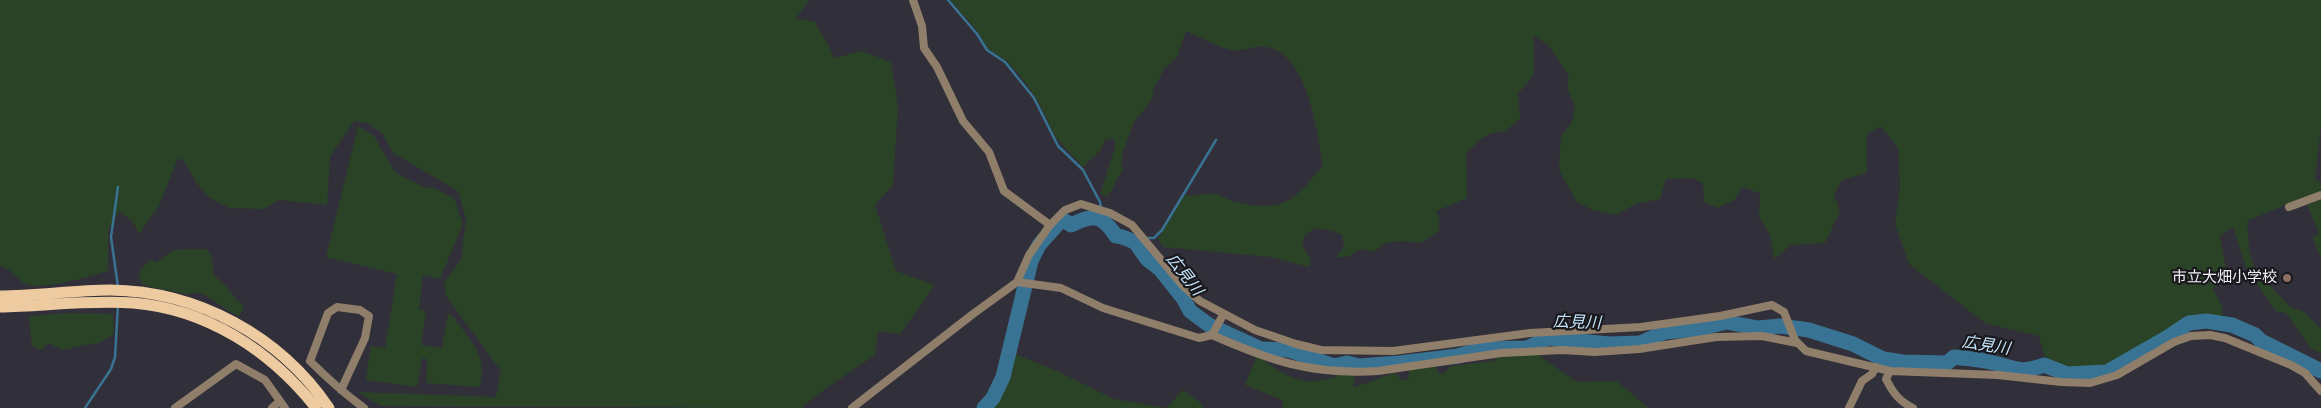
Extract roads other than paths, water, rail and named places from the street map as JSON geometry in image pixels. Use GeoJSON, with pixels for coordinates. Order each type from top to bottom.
{"type":"FeatureCollection","features":[{"type":"Feature","properties":{"kind":"main road"},"geometry":{"type":"LineString","coordinates":[[0,296],[109,290],[140,292],[192,304],[218,314],[266,342],[289,360],[309,381],[329,408]]}},
{"type":"Feature","properties":{"kind":"main road"},"geometry":{"type":"LineString","coordinates":[[0,307],[109,302],[135,303],[187,315],[212,324],[262,352],[282,369],[316,408]]}},
{"type":"Feature","properties":{"kind":"street"},"geometry":{"type":"LineString","coordinates":[[913,0],[922,26],[924,48],[937,66],[963,121],[989,152],[1004,191],[1050,225]]}},
{"type":"Feature","properties":{"kind":"street"},"geometry":{"type":"LineString","coordinates":[[2289,208],[2321,195]]}},
{"type":"Feature","properties":{"kind":"street"},"geometry":{"type":"LineString","coordinates":[[852,408],[973,314],[1020,283],[1029,255],[1050,225],[1059,215],[1075,205],[1087,205],[1098,208],[1132,226],[1189,291],[1222,316],[1296,344],[1331,351],[1393,351],[1530,333],[1663,325],[1720,316],[1767,305],[1780,309],[1787,318],[1796,342],[1801,348],[1813,354],[1876,368],[1998,375],[2061,382],[2090,383],[2117,375],[2174,342],[2191,336],[2210,335],[2225,338],[2291,365],[2305,373],[2321,391]]}},
{"type":"Feature","properties":{"kind":"street"},"geometry":{"type":"LineString","coordinates":[[1020,283],[1061,288],[1103,308],[1199,338],[1212,333],[1222,316]]}},
{"type":"Feature","properties":{"kind":"street"},"geometry":{"type":"LineString","coordinates":[[341,390],[365,338],[369,316],[360,310],[337,307],[328,313],[310,361],[341,390],[364,408]]}},
{"type":"Feature","properties":{"kind":"street"},"geometry":{"type":"LineString","coordinates":[[1212,333],[1279,362],[1296,366],[1358,372],[1501,353],[1539,350],[1595,352],[1634,350],[1716,337],[1762,336],[1796,342]]}},
{"type":"Feature","properties":{"kind":"street"},"geometry":{"type":"LineString","coordinates":[[175,408],[236,364],[265,380],[282,405],[272,408]]}},
{"type":"Feature","properties":{"kind":"street"},"geometry":{"type":"LineString","coordinates":[[1849,408],[1862,381],[1872,374],[1876,368]]}},
{"type":"Feature","properties":{"kind":"street"},"geometry":{"type":"LineString","coordinates":[[1890,370],[1886,379],[1892,391],[1899,400],[1913,408]]}},
{"type":"Feature","properties":{"kind":"waterway"},"geometry":{"type":"LineString","coordinates":[[948,0],[977,34],[987,50],[1005,62],[1034,98],[1058,146],[1083,170],[1100,202],[1103,219]]}},
{"type":"Feature","properties":{"kind":"waterway"},"geometry":{"type":"LineString","coordinates":[[1147,238],[1154,238],[1162,230],[1216,140]]}},
{"type":"Feature","properties":{"kind":"waterway"},"geometry":{"type":"LineString","coordinates":[[118,187],[111,237],[118,287]]}},
{"type":"Feature","properties":{"kind":"waterway","name":"広見川"},"geometry":{"type":"LineString","coordinates":[[984,408],[993,398],[1003,377],[1031,261],[1039,245],[1062,219],[1071,225],[1091,218],[1096,218],[1106,223],[1116,236],[1135,242],[1147,259],[1160,269],[1183,298],[1190,311],[1209,325],[1261,349],[1289,350],[1334,366],[1347,363],[1359,366],[1399,363],[1458,356],[1481,349],[1527,348],[1548,338],[1609,344],[1640,343],[1665,332],[1699,329],[1726,322],[1758,328],[1780,326],[1809,330],[1853,344],[1883,359],[1903,362],[1947,363],[1954,357],[1984,361],[2024,370],[2044,365],[2067,374],[2107,372],[2189,323],[2206,321],[2232,325],[2255,335],[2261,341],[2321,371]]}},
{"type":"Feature","properties":{"kind":"waterway"},"geometry":{"type":"LineString","coordinates":[[85,408],[111,369],[115,357],[118,305]]}},
{"type":"Feature","properties":{"kind":"place","name":"市立大畑小学校"},"geometry":{"type":"Point","coordinates":[2287,278]}}]}
